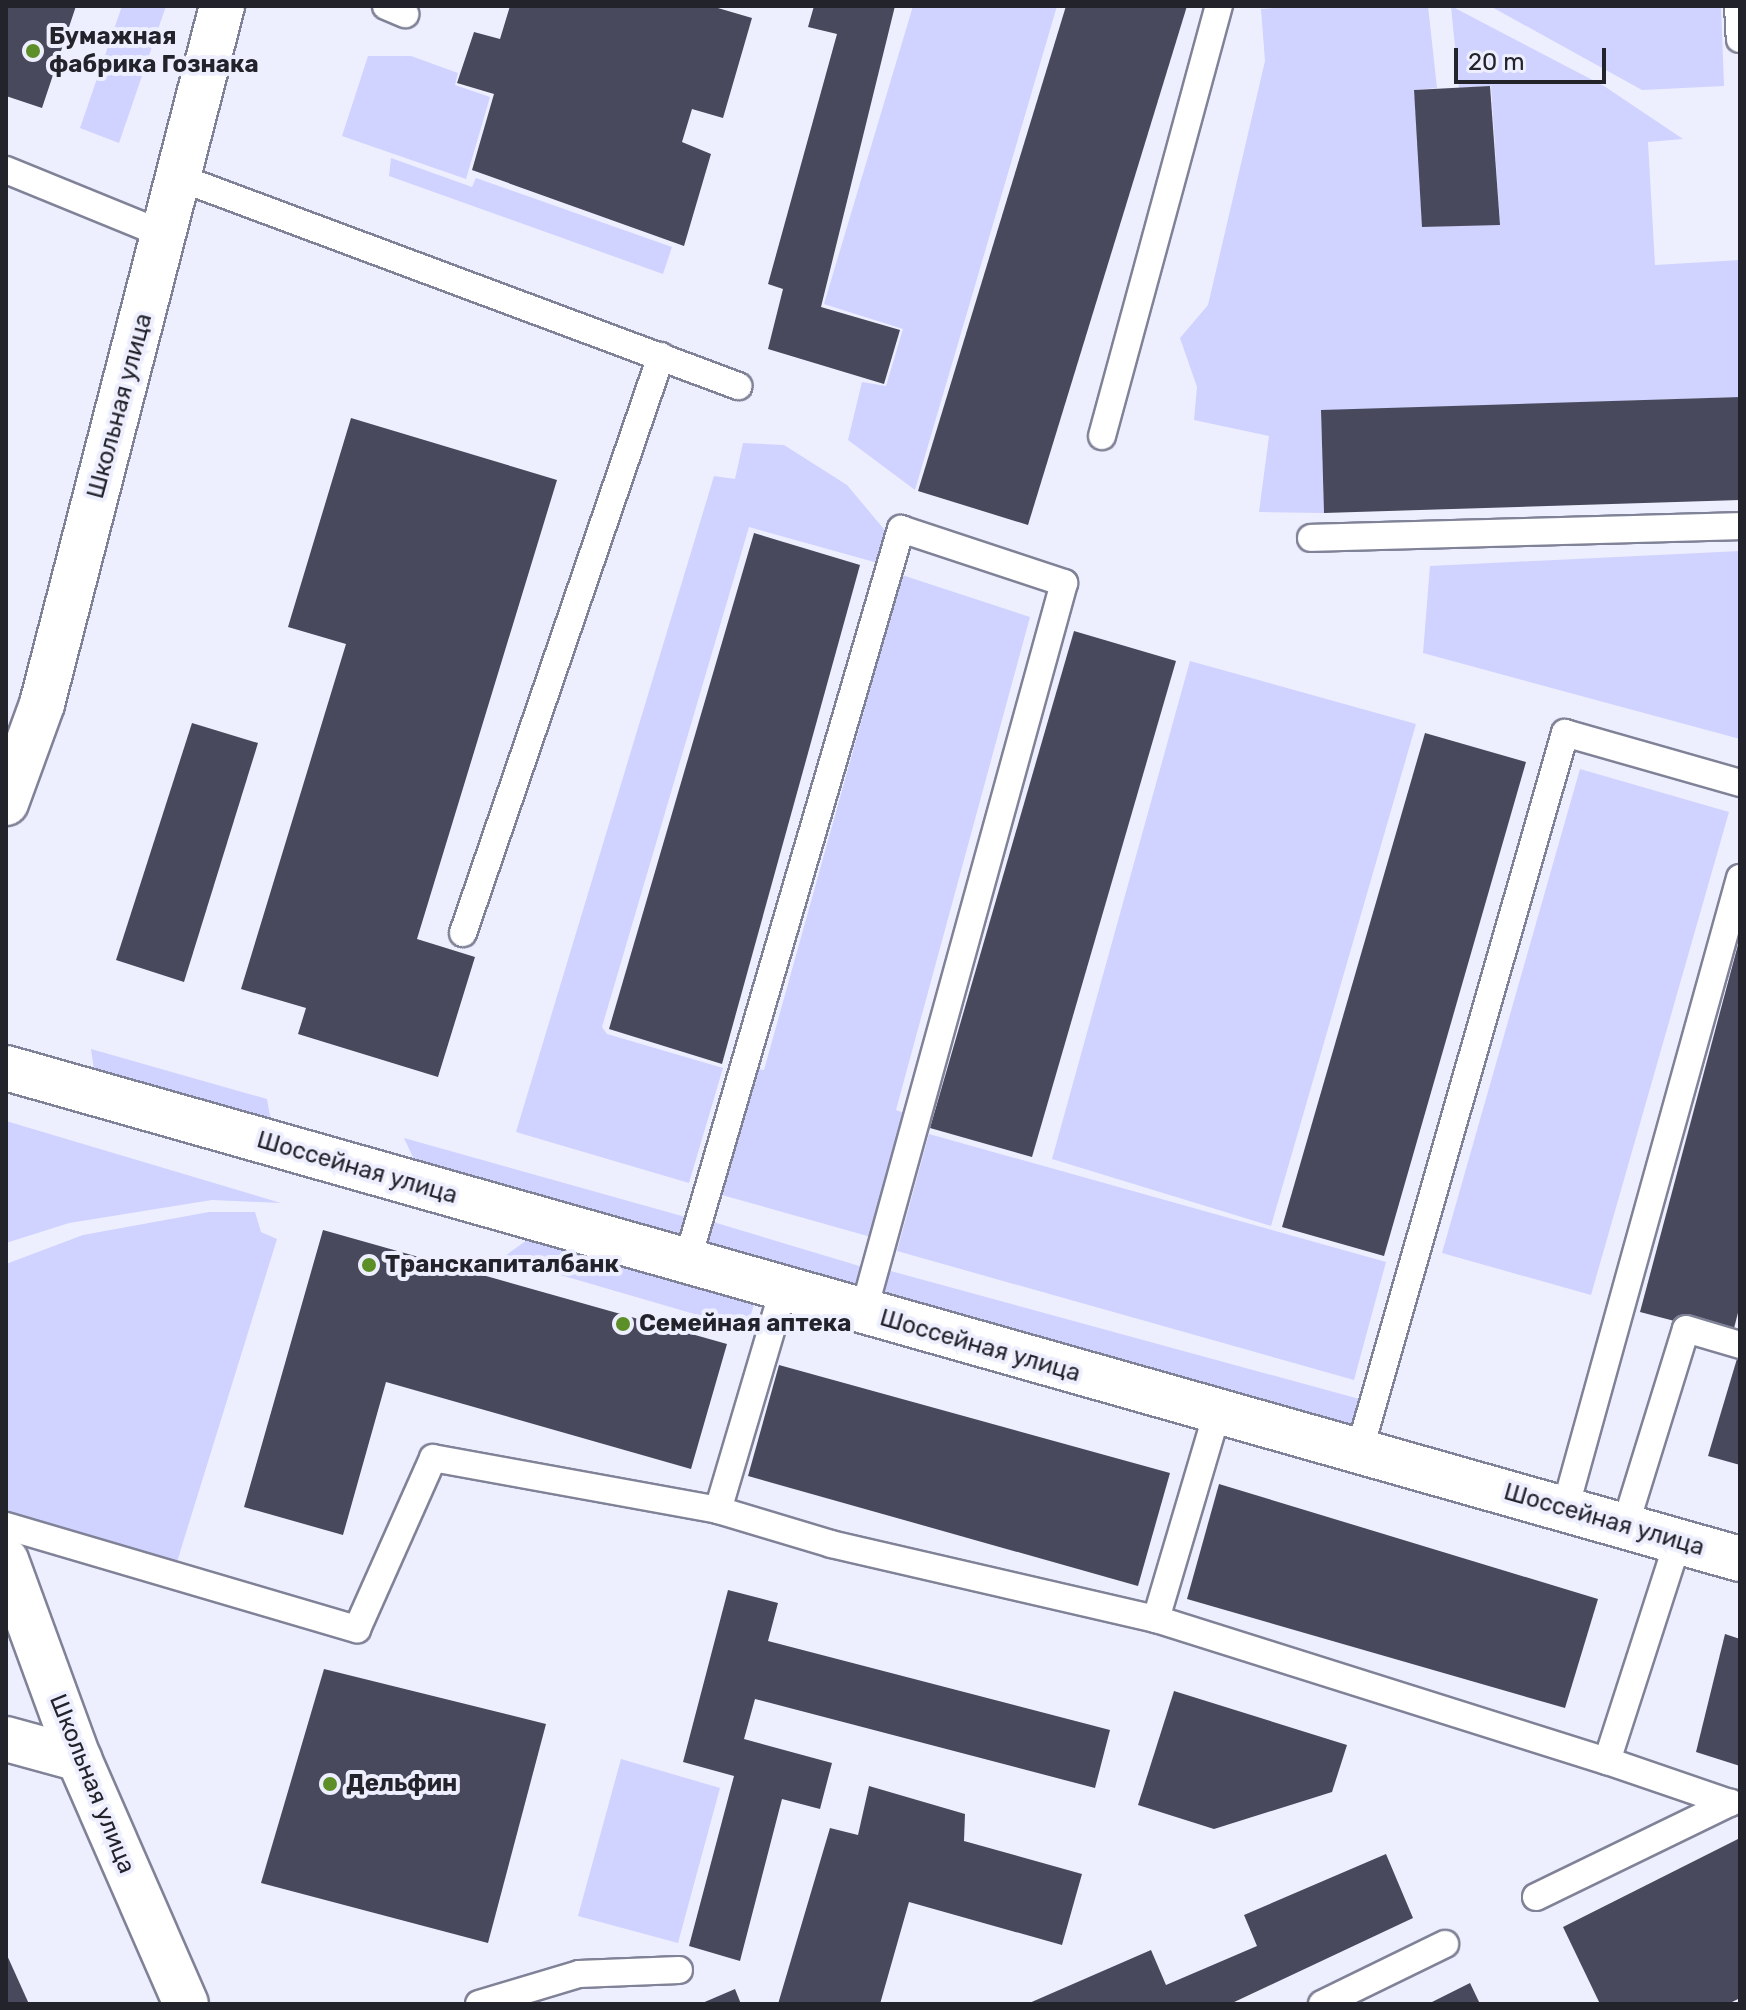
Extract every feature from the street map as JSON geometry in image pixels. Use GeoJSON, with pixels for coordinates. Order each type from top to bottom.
{"type":"FeatureCollection","features":[{"type":"Feature","properties":{"kind":"street","name":"Школьная улица"},"geometry":{"type":"LineString","coordinates":[[6,803],[42,704],[222,6]]}},
{"type":"Feature","properties":{"kind":"street","name":"Шоссейная улица"},"geometry":{"type":"LineString","coordinates":[[17,1066],[686,1265],[1740,1559]]}},
{"type":"Feature","properties":{"kind":"street","name":"Школьная улица"},"geometry":{"type":"LineString","coordinates":[[6,1560],[79,1759],[186,2004]]}},
{"type":"Feature","properties":{"kind":"street"},"geometry":{"type":"LineString","coordinates":[[6,1739],[79,1759]]}},
{"type":"Feature","properties":{"kind":"lane"},"geometry":{"type":"LineString","coordinates":[[1102,436],[1219,6]]}},
{"type":"Feature","properties":{"kind":"lane"},"geometry":{"type":"LineString","coordinates":[[1738,6],[1740,39]]}},
{"type":"Feature","properties":{"kind":"lane"},"geometry":{"type":"LineString","coordinates":[[6,170],[165,235]]}},
{"type":"Feature","properties":{"kind":"lane"},"geometry":{"type":"LineString","coordinates":[[180,178],[738,386]]}},
{"type":"Feature","properties":{"kind":"lane"},"geometry":{"type":"LineString","coordinates":[[463,933],[661,356]]}},
{"type":"Feature","properties":{"kind":"lane"},"geometry":{"type":"LineString","coordinates":[[1311,538],[1740,526]]}},
{"type":"Feature","properties":{"kind":"lane"},"geometry":{"type":"LineString","coordinates":[[686,1265],[901,529],[1064,583],[863,1313]]}},
{"type":"Feature","properties":{"kind":"lane"},"geometry":{"type":"LineString","coordinates":[[1359,1452],[1565,733],[1740,783]]}},
{"type":"Feature","properties":{"kind":"lane"},"geometry":{"type":"LineString","coordinates":[[1565,1509],[1740,878]]}},
{"type":"Feature","properties":{"kind":"lane"},"geometry":{"type":"LineString","coordinates":[[718,1510],[783,1291]]}},
{"type":"Feature","properties":{"kind":"lane"},"geometry":{"type":"LineString","coordinates":[[1625,1526],[1686,1329],[1739,1344]]}},
{"type":"Feature","properties":{"kind":"lane"},"geometry":{"type":"LineString","coordinates":[[1156,1619],[1217,1413]]}},
{"type":"Feature","properties":{"kind":"lane"},"geometry":{"type":"LineString","coordinates":[[6,1526],[357,1629],[433,1458],[718,1510],[831,1544],[1156,1619],[1607,1761],[1730,1803],[1536,1897]]}},
{"type":"Feature","properties":{"kind":"lane"},"geometry":{"type":"LineString","coordinates":[[1607,1761],[1678,1541]]}},
{"type":"Feature","properties":{"kind":"lane"},"geometry":{"type":"LineString","coordinates":[[1322,2004],[1445,1944]]}},
{"type":"Feature","properties":{"kind":"lane"},"geometry":{"type":"LineString","coordinates":[[479,2004],[579,1974],[679,1970]]}},
{"type":"Feature","properties":{"kind":"shaded area"},"geometry":{"type":"Polygon","coordinates":[[[122,6],[166,6],[119,143],[80,128],[122,6]]]}},
{"type":"Feature","properties":{"kind":"shaded area"},"geometry":{"type":"Polygon","coordinates":[[[913,6],[1057,6],[915,490],[848,440],[862,382],[886,386],[903,329],[824,304],[913,6]]]}},
{"type":"Feature","properties":{"kind":"shaded area"},"geometry":{"type":"Polygon","coordinates":[[[1428,6],[1437,88],[1414,90],[1423,227],[1500,224],[1491,86],[1459,88],[1451,6],[1604,86],[1683,139],[1648,142],[1655,265],[1740,260],[1740,397],[1321,411],[1324,513],[1259,512],[1269,436],[1194,420],[1197,387],[1180,338],[1208,305],[1265,61],[1261,9],[1428,6]]]}},
{"type":"Feature","properties":{"kind":"shaded area"},"geometry":{"type":"Polygon","coordinates":[[[1490,6],[1721,6],[1724,86],[1642,90],[1490,6]]]}},
{"type":"Feature","properties":{"kind":"shaded area"},"geometry":{"type":"Polygon","coordinates":[[[368,56],[411,56],[458,73],[455,85],[490,97],[466,179],[342,136],[368,56]]]}},
{"type":"Feature","properties":{"kind":"shaded area"},"geometry":{"type":"Polygon","coordinates":[[[391,158],[472,187],[476,178],[672,247],[663,274],[389,176],[391,158]]]}},
{"type":"Feature","properties":{"kind":"shaded area"},"geometry":{"type":"Polygon","coordinates":[[[743,443],[784,445],[847,485],[888,534],[878,563],[749,527],[602,1027],[607,1034],[723,1068],[689,1183],[516,1132],[714,476],[735,479],[743,443]]]}},
{"type":"Feature","properties":{"kind":"shaded area"},"geometry":{"type":"Polygon","coordinates":[[[1740,551],[1740,739],[1423,653],[1430,566],[1740,551]]]}},
{"type":"Feature","properties":{"kind":"shaded area"},"geometry":{"type":"Polygon","coordinates":[[[902,575],[1030,617],[896,1110],[904,1113],[871,1237],[722,1195],[756,1069],[764,1070],[902,575]]]}},
{"type":"Feature","properties":{"kind":"shaded area"},"geometry":{"type":"Polygon","coordinates":[[[1190,661],[1416,724],[1271,1226],[1052,1159],[1190,661]]]}},
{"type":"Feature","properties":{"kind":"shaded area"},"geometry":{"type":"Polygon","coordinates":[[[1580,769],[1729,812],[1591,1295],[1442,1253],[1580,769]]]}},
{"type":"Feature","properties":{"kind":"shaded area"},"geometry":{"type":"Polygon","coordinates":[[[91,1049],[267,1099],[272,1127],[95,1076],[91,1049]]]}},
{"type":"Feature","properties":{"kind":"shaded area"},"geometry":{"type":"Polygon","coordinates":[[[6,1121],[281,1203],[212,1200],[69,1223],[6,1243],[6,1121]]]}},
{"type":"Feature","properties":{"kind":"shaded area"},"geometry":{"type":"Polygon","coordinates":[[[929,1134],[1386,1262],[1354,1380],[897,1251],[929,1134]]]}},
{"type":"Feature","properties":{"kind":"shaded area"},"geometry":{"type":"Polygon","coordinates":[[[404,1138],[689,1218],[681,1242],[418,1168],[404,1138]]]}},
{"type":"Feature","properties":{"kind":"shaded area"},"geometry":{"type":"Polygon","coordinates":[[[209,1212],[255,1212],[261,1232],[277,1239],[176,1565],[6,1516],[6,1264],[83,1235],[209,1212]]]}},
{"type":"Feature","properties":{"kind":"shaded area"},"geometry":{"type":"Polygon","coordinates":[[[710,1221],[866,1268],[857,1294],[701,1249],[710,1221]]]}},
{"type":"Feature","properties":{"kind":"shaded area"},"geometry":{"type":"Polygon","coordinates":[[[531,1237],[755,1302],[746,1329],[502,1258],[531,1237]]]}},
{"type":"Feature","properties":{"kind":"shaded area"},"geometry":{"type":"Polygon","coordinates":[[[887,1270],[1363,1400],[1355,1433],[879,1302],[887,1270]]]}},
{"type":"Feature","properties":{"kind":"shaded area"},"geometry":{"type":"Polygon","coordinates":[[[621,1759],[720,1788],[678,1943],[578,1916],[621,1759]]]}},
{"type":"Feature","properties":{"kind":"building","name":"Бумажная фабрика Гознака"},"geometry":{"type":"Polygon","coordinates":[[[6,6],[76,6],[42,108],[6,96],[6,6]]]}},
{"type":"Feature","properties":{"kind":"building"},"geometry":{"type":"Polygon","coordinates":[[[510,6],[711,6],[752,18],[723,118],[692,109],[682,142],[711,154],[684,246],[472,170],[494,94],[457,83],[474,32],[500,39],[510,6]]]}},
{"type":"Feature","properties":{"kind":"building"},"geometry":{"type":"Polygon","coordinates":[[[814,6],[895,6],[821,307],[900,330],[884,384],[768,349],[783,289],[768,284],[837,34],[808,27],[814,6]]]}},
{"type":"Feature","properties":{"kind":"building"},"geometry":{"type":"Polygon","coordinates":[[[1066,6],[1187,6],[1028,525],[918,491],[1066,6]]]}},
{"type":"Feature","properties":{"kind":"building"},"geometry":{"type":"Polygon","coordinates":[[[1490,86],[1500,225],[1422,227],[1414,90],[1490,86]]]}},
{"type":"Feature","properties":{"kind":"building"},"geometry":{"type":"Polygon","coordinates":[[[1740,397],[1740,500],[1324,513],[1321,410],[1740,397]]]}},
{"type":"Feature","properties":{"kind":"building"},"geometry":{"type":"Polygon","coordinates":[[[351,418],[557,480],[417,939],[475,957],[438,1077],[298,1034],[306,1008],[241,989],[346,644],[288,627],[351,418]]]}},
{"type":"Feature","properties":{"kind":"building"},"geometry":{"type":"Polygon","coordinates":[[[754,533],[860,565],[722,1064],[609,1029],[754,533]]]}},
{"type":"Feature","properties":{"kind":"building"},"geometry":{"type":"Polygon","coordinates":[[[1074,631],[1176,661],[1032,1157],[930,1128],[1074,631]]]}},
{"type":"Feature","properties":{"kind":"building"},"geometry":{"type":"Polygon","coordinates":[[[192,723],[258,743],[184,982],[116,960],[192,723]]]}},
{"type":"Feature","properties":{"kind":"building"},"geometry":{"type":"Polygon","coordinates":[[[1425,733],[1526,762],[1384,1256],[1282,1227],[1425,733]]]}},
{"type":"Feature","properties":{"kind":"building"},"geometry":{"type":"Polygon","coordinates":[[[1739,941],[1740,1305],[1732,1336],[1640,1312],[1739,941]]]}},
{"type":"Feature","properties":{"kind":"building"},"geometry":{"type":"Polygon","coordinates":[[[323,1230],[727,1344],[691,1469],[386,1382],[343,1535],[244,1507],[323,1230]]]}},
{"type":"Feature","properties":{"kind":"building"},"geometry":{"type":"Polygon","coordinates":[[[1740,1352],[1740,1465],[1708,1456],[1740,1352]]]}},
{"type":"Feature","properties":{"kind":"building"},"geometry":{"type":"Polygon","coordinates":[[[779,1365],[1170,1473],[1138,1586],[748,1476],[779,1365]]]}},
{"type":"Feature","properties":{"kind":"building"},"geometry":{"type":"Polygon","coordinates":[[[1219,1484],[1598,1599],[1565,1708],[1187,1599],[1219,1484]]]}},
{"type":"Feature","properties":{"kind":"building"},"geometry":{"type":"Polygon","coordinates":[[[728,1590],[778,1603],[768,1641],[1110,1730],[1095,1788],[755,1699],[744,1739],[832,1763],[820,1809],[782,1799],[740,1961],[689,1946],[734,1776],[683,1762],[728,1590]]]}},
{"type":"Feature","properties":{"kind":"building"},"geometry":{"type":"Polygon","coordinates":[[[1725,1634],[1740,1639],[1740,1766],[1696,1752],[1725,1634]]]}},
{"type":"Feature","properties":{"kind":"building"},"geometry":{"type":"Polygon","coordinates":[[[324,1669],[546,1724],[488,1943],[261,1883],[324,1669]]]}},
{"type":"Feature","properties":{"kind":"building"},"geometry":{"type":"Polygon","coordinates":[[[1174,1691],[1347,1745],[1332,1792],[1214,1829],[1138,1805],[1174,1691]]]}},
{"type":"Feature","properties":{"kind":"building"},"geometry":{"type":"Polygon","coordinates":[[[869,1786],[965,1814],[964,1841],[1082,1874],[1062,1945],[909,1902],[880,2004],[778,2004],[830,1828],[858,1835],[869,1786]]]}},
{"type":"Feature","properties":{"kind":"building"},"geometry":{"type":"Polygon","coordinates":[[[1740,1838],[1740,1998],[1728,2004],[1600,2004],[1563,1927],[1740,1838]]]}},
{"type":"Feature","properties":{"kind":"building"},"geometry":{"type":"Polygon","coordinates":[[[1386,1854],[1413,1918],[1230,2004],[1027,2004],[1151,1950],[1166,1985],[1257,1946],[1244,1915],[1386,1854]]]}},
{"type":"Feature","properties":{"kind":"building"},"geometry":{"type":"Polygon","coordinates":[[[6,1953],[29,2004],[6,2004],[6,1953]]]}},
{"type":"Feature","properties":{"kind":"building"},"geometry":{"type":"Polygon","coordinates":[[[1470,1983],[1480,2004],[1428,2004],[1470,1983]]]}},
{"type":"Feature","properties":{"kind":"building"},"geometry":{"type":"Polygon","coordinates":[[[735,1989],[741,2004],[700,2004],[735,1989]]]}},
{"type":"Feature","properties":{"kind":"place","name":"Бумажная фабрика Гознака"},"geometry":{"type":"Point","coordinates":[33,51]}},
{"type":"Feature","properties":{"kind":"place","name":"Транскапиталбанк"},"geometry":{"type":"Point","coordinates":[369,1265]}},
{"type":"Feature","properties":{"kind":"place","name":"Семейная аптека"},"geometry":{"type":"Point","coordinates":[623,1324]}},
{"type":"Feature","properties":{"kind":"place","name":"Дельфин"},"geometry":{"type":"Point","coordinates":[330,1784]}}]}
